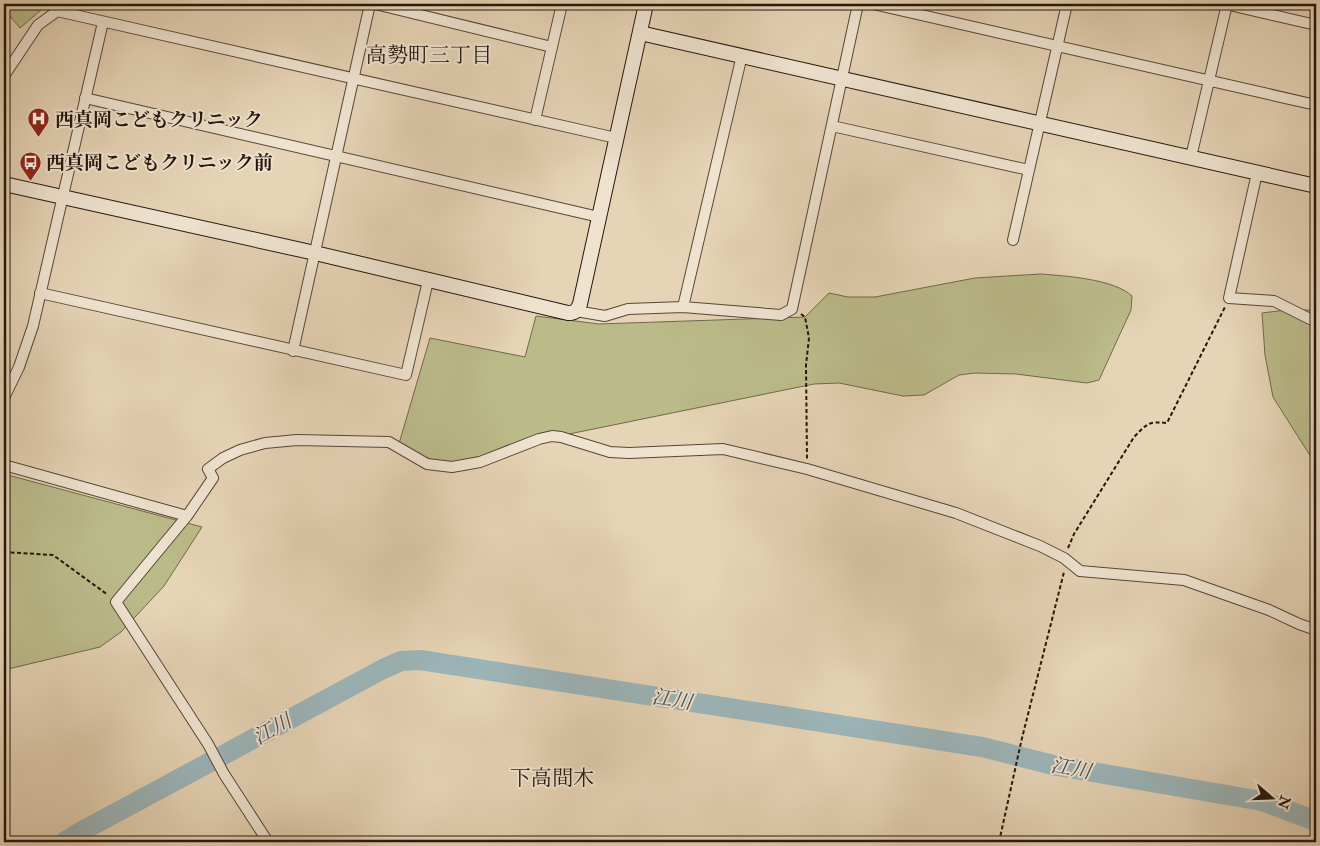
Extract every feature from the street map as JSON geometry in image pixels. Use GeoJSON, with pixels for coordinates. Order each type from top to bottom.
{"type":"FeatureCollection","features":[{"type":"Feature","properties":{"kind":"street"},"geometry":{"type":"LineString","coordinates":[[4,76],[38,25],[67,4]]}},
{"type":"Feature","properties":{"kind":"street"},"geometry":{"type":"LineString","coordinates":[[293,351],[370,4]]}},
{"type":"Feature","properties":{"kind":"street"},"geometry":{"type":"LineString","coordinates":[[375,4],[552,48]]}},
{"type":"Feature","properties":{"kind":"street"},"geometry":{"type":"LineString","coordinates":[[535,120],[562,4]]}},
{"type":"Feature","properties":{"kind":"street"},"geometry":{"type":"LineString","coordinates":[[576,311],[580,304],[646,4]]}},
{"type":"Feature","properties":{"kind":"street"},"geometry":{"type":"LineString","coordinates":[[4,184],[315,253],[568,313],[576,311],[605,316],[628,309],[683,307],[781,315],[792,309],[858,4]]}},
{"type":"Feature","properties":{"kind":"street"},"geometry":{"type":"LineString","coordinates":[[873,4],[1316,105]]}},
{"type":"Feature","properties":{"kind":"street"},"geometry":{"type":"LineString","coordinates":[[1013,240],[1067,4]]}},
{"type":"Feature","properties":{"kind":"street"},"geometry":{"type":"LineString","coordinates":[[1191,157],[1210,81],[1226,4],[1316,25]]}},
{"type":"Feature","properties":{"kind":"street"},"geometry":{"type":"LineString","coordinates":[[57,11],[616,138]]}},
{"type":"Feature","properties":{"kind":"street"},"geometry":{"type":"LineString","coordinates":[[4,398],[19,367],[32,326],[102,22]]}},
{"type":"Feature","properties":{"kind":"street"},"geometry":{"type":"LineString","coordinates":[[640,33],[1316,186]]}},
{"type":"Feature","properties":{"kind":"street"},"geometry":{"type":"LineString","coordinates":[[683,307],[742,55]]}},
{"type":"Feature","properties":{"kind":"street"},"geometry":{"type":"LineString","coordinates":[[85,98],[599,217]]}},
{"type":"Feature","properties":{"kind":"street"},"geometry":{"type":"LineString","coordinates":[[832,126],[1029,170]]}},
{"type":"Feature","properties":{"kind":"street"},"geometry":{"type":"LineString","coordinates":[[1257,173],[1230,298],[1274,301],[1316,322]]}},
{"type":"Feature","properties":{"kind":"street"},"geometry":{"type":"LineString","coordinates":[[40,293],[406,375],[428,281]]}},
{"type":"Feature","properties":{"kind":"street"},"geometry":{"type":"LineString","coordinates":[[268,842],[116,602],[187,516],[213,478],[208,469],[223,458],[240,450],[265,443],[297,440],[389,442],[428,464],[452,467],[480,462],[539,439],[552,436],[610,452],[630,453],[723,449],[807,468],[956,513],[1040,546],[1065,559],[1080,571],[1184,580],[1269,610],[1316,630]]}},
{"type":"Feature","properties":{"kind":"street"},"geometry":{"type":"LineString","coordinates":[[4,465],[187,516]]}},
{"type":"Feature","properties":{"kind":"path"},"geometry":{"type":"LineString","coordinates":[[999,842],[1065,559],[1074,534],[1134,437],[1144,426],[1154,422],[1167,423],[1230,298]]}},
{"type":"Feature","properties":{"kind":"path"},"geometry":{"type":"LineString","coordinates":[[792,309],[805,317],[808,326],[809,350],[806,365],[807,468]]}},
{"type":"Feature","properties":{"kind":"path"},"geometry":{"type":"LineString","coordinates":[[4,552],[53,555],[116,602]]}},
{"type":"Feature","properties":{"kind":"green space"},"geometry":{"type":"Polygon","coordinates":[[[4,4],[48,4],[20,28],[4,9],[4,4]]]}},
{"type":"Feature","properties":{"kind":"green space"},"geometry":{"type":"Polygon","coordinates":[[[1041,274],[1076,277],[1102,282],[1124,290],[1132,296],[1131,310],[1099,380],[1087,383],[1016,374],[975,373],[959,375],[924,395],[903,396],[839,383],[814,384],[569,434],[452,467],[398,447],[430,338],[525,357],[536,316],[599,324],[805,317],[829,293],[848,297],[875,297],[975,278],[1041,274]]]}},
{"type":"Feature","properties":{"kind":"green space"},"geometry":{"type":"Polygon","coordinates":[[[1286,310],[1316,310],[1316,465],[1273,397],[1265,355],[1262,313],[1286,310]]]}},
{"type":"Feature","properties":{"kind":"green space"},"geometry":{"type":"Polygon","coordinates":[[[4,474],[202,527],[164,586],[121,632],[100,647],[4,670],[4,474]]]}},
{"type":"Feature","properties":{"kind":"waterway","name":"江川"},"geometry":{"type":"LineString","coordinates":[[64,842],[383,669],[401,661],[420,660],[982,747],[1057,766],[1262,801],[1316,821]]}},
{"type":"Feature","properties":{"kind":"place","name":"西真岡こどもクリニック"},"geometry":{"type":"Point","coordinates":[39,138]}},
{"type":"Feature","properties":{"kind":"place","name":"西真岡こどもクリニック前"},"geometry":{"type":"Point","coordinates":[30,181]}},
{"type":"Feature","properties":{"kind":"district","name":"高勢町三丁目"},"geometry":{"type":"Point","coordinates":[429,55]}},
{"type":"Feature","properties":{"kind":"district","name":"下高間木"},"geometry":{"type":"Point","coordinates":[552,778]}}]}
